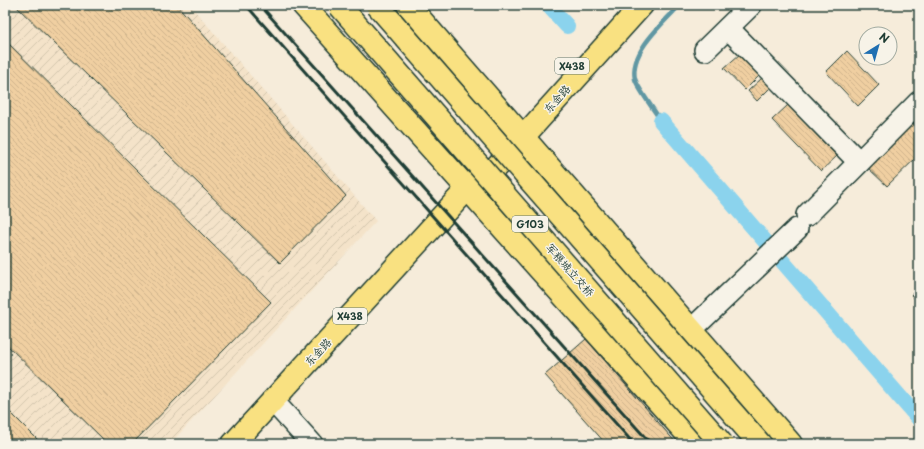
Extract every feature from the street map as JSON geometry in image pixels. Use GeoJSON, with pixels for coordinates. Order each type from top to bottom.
{"type":"FeatureCollection","features":[{"type":"Feature","properties":{"kind":"main road","name":"G103"},"geometry":{"type":"LineString","coordinates":[[303,5],[696,444]]}},
{"type":"Feature","properties":{"kind":"main road","name":"军粮城立交桥"},"geometry":{"type":"LineString","coordinates":[[338,5],[722,444]]}},
{"type":"Feature","properties":{"kind":"main road","name":"G103"},"geometry":{"type":"LineString","coordinates":[[377,5],[760,444]]}},
{"type":"Feature","properties":{"kind":"main road"},"geometry":{"type":"LineString","coordinates":[[408,5],[518,133],[791,444]]}},
{"type":"Feature","properties":{"kind":"main road","name":"东金路"},"geometry":{"type":"LineString","coordinates":[[233,444],[468,188],[497,166],[518,133],[629,5]]}},
{"type":"Feature","properties":{"kind":"main road","name":"东金路"},"geometry":{"type":"LineString","coordinates":[[518,133],[642,5]]}},
{"type":"Feature","properties":{"kind":"street"},"geometry":{"type":"LineString","coordinates":[[705,50],[751,5]]}},
{"type":"Feature","properties":{"kind":"street"},"geometry":{"type":"LineString","coordinates":[[728,28],[858,162]]}},
{"type":"Feature","properties":{"kind":"street"},"geometry":{"type":"LineString","coordinates":[[691,330],[798,227],[858,162],[919,102]]}},
{"type":"Feature","properties":{"kind":"street"},"geometry":{"type":"LineString","coordinates":[[273,401],[312,444]]}},
{"type":"Feature","properties":{"kind":"shaded area"},"geometry":{"type":"Polygon","coordinates":[[[5,5],[190,5],[376,221],[170,444],[5,444],[5,5]]]}},
{"type":"Feature","properties":{"kind":"building"},"geometry":{"type":"Polygon","coordinates":[[[15,5],[177,5],[346,196],[280,263],[15,5]]]}},
{"type":"Feature","properties":{"kind":"building"},"geometry":{"type":"Polygon","coordinates":[[[5,40],[271,302],[132,444],[108,444],[5,343],[5,40]]]}},
{"type":"Feature","properties":{"kind":"building"},"geometry":{"type":"Polygon","coordinates":[[[847,51],[858,63],[858,66],[861,66],[879,85],[858,106],[826,72],[847,51]]]}},
{"type":"Feature","properties":{"kind":"building"},"geometry":{"type":"Polygon","coordinates":[[[740,54],[760,75],[745,90],[724,68],[740,54]]]}},
{"type":"Feature","properties":{"kind":"building"},"geometry":{"type":"Polygon","coordinates":[[[762,78],[771,87],[757,101],[748,91],[762,78]]]}},
{"type":"Feature","properties":{"kind":"building"},"geometry":{"type":"Polygon","coordinates":[[[788,105],[837,156],[821,171],[772,120],[788,105]]]}},
{"type":"Feature","properties":{"kind":"building"},"geometry":{"type":"Polygon","coordinates":[[[914,121],[919,126],[919,155],[887,186],[867,167],[914,121]]]}},
{"type":"Feature","properties":{"kind":"building"},"geometry":{"type":"Polygon","coordinates":[[[919,287],[919,303],[911,295],[919,287]]]}},
{"type":"Feature","properties":{"kind":"building"},"geometry":{"type":"Polygon","coordinates":[[[586,339],[677,444],[606,444],[545,375],[586,339]]]}},
{"type":"Feature","properties":{"kind":"building"},"geometry":{"type":"Polygon","coordinates":[[[5,407],[42,444],[5,444],[5,407]]]}},
{"type":"Feature","properties":{"kind":"waterway"},"geometry":{"type":"LineString","coordinates":[[548,5],[567,26]]}},
{"type":"Feature","properties":{"kind":"waterway"},"geometry":{"type":"LineString","coordinates":[[661,121],[637,83],[635,79],[635,69],[637,59],[642,48],[657,29],[680,5]]}},
{"type":"Feature","properties":{"kind":"waterway"},"geometry":{"type":"LineString","coordinates":[[661,121],[919,419]]}},
{"type":"Feature","properties":{"kind":"railway"},"geometry":{"type":"LineString","coordinates":[[246,5],[634,444]]}},
{"type":"Feature","properties":{"kind":"railway"},"geometry":{"type":"LineString","coordinates":[[260,5],[651,444]]}}]}
